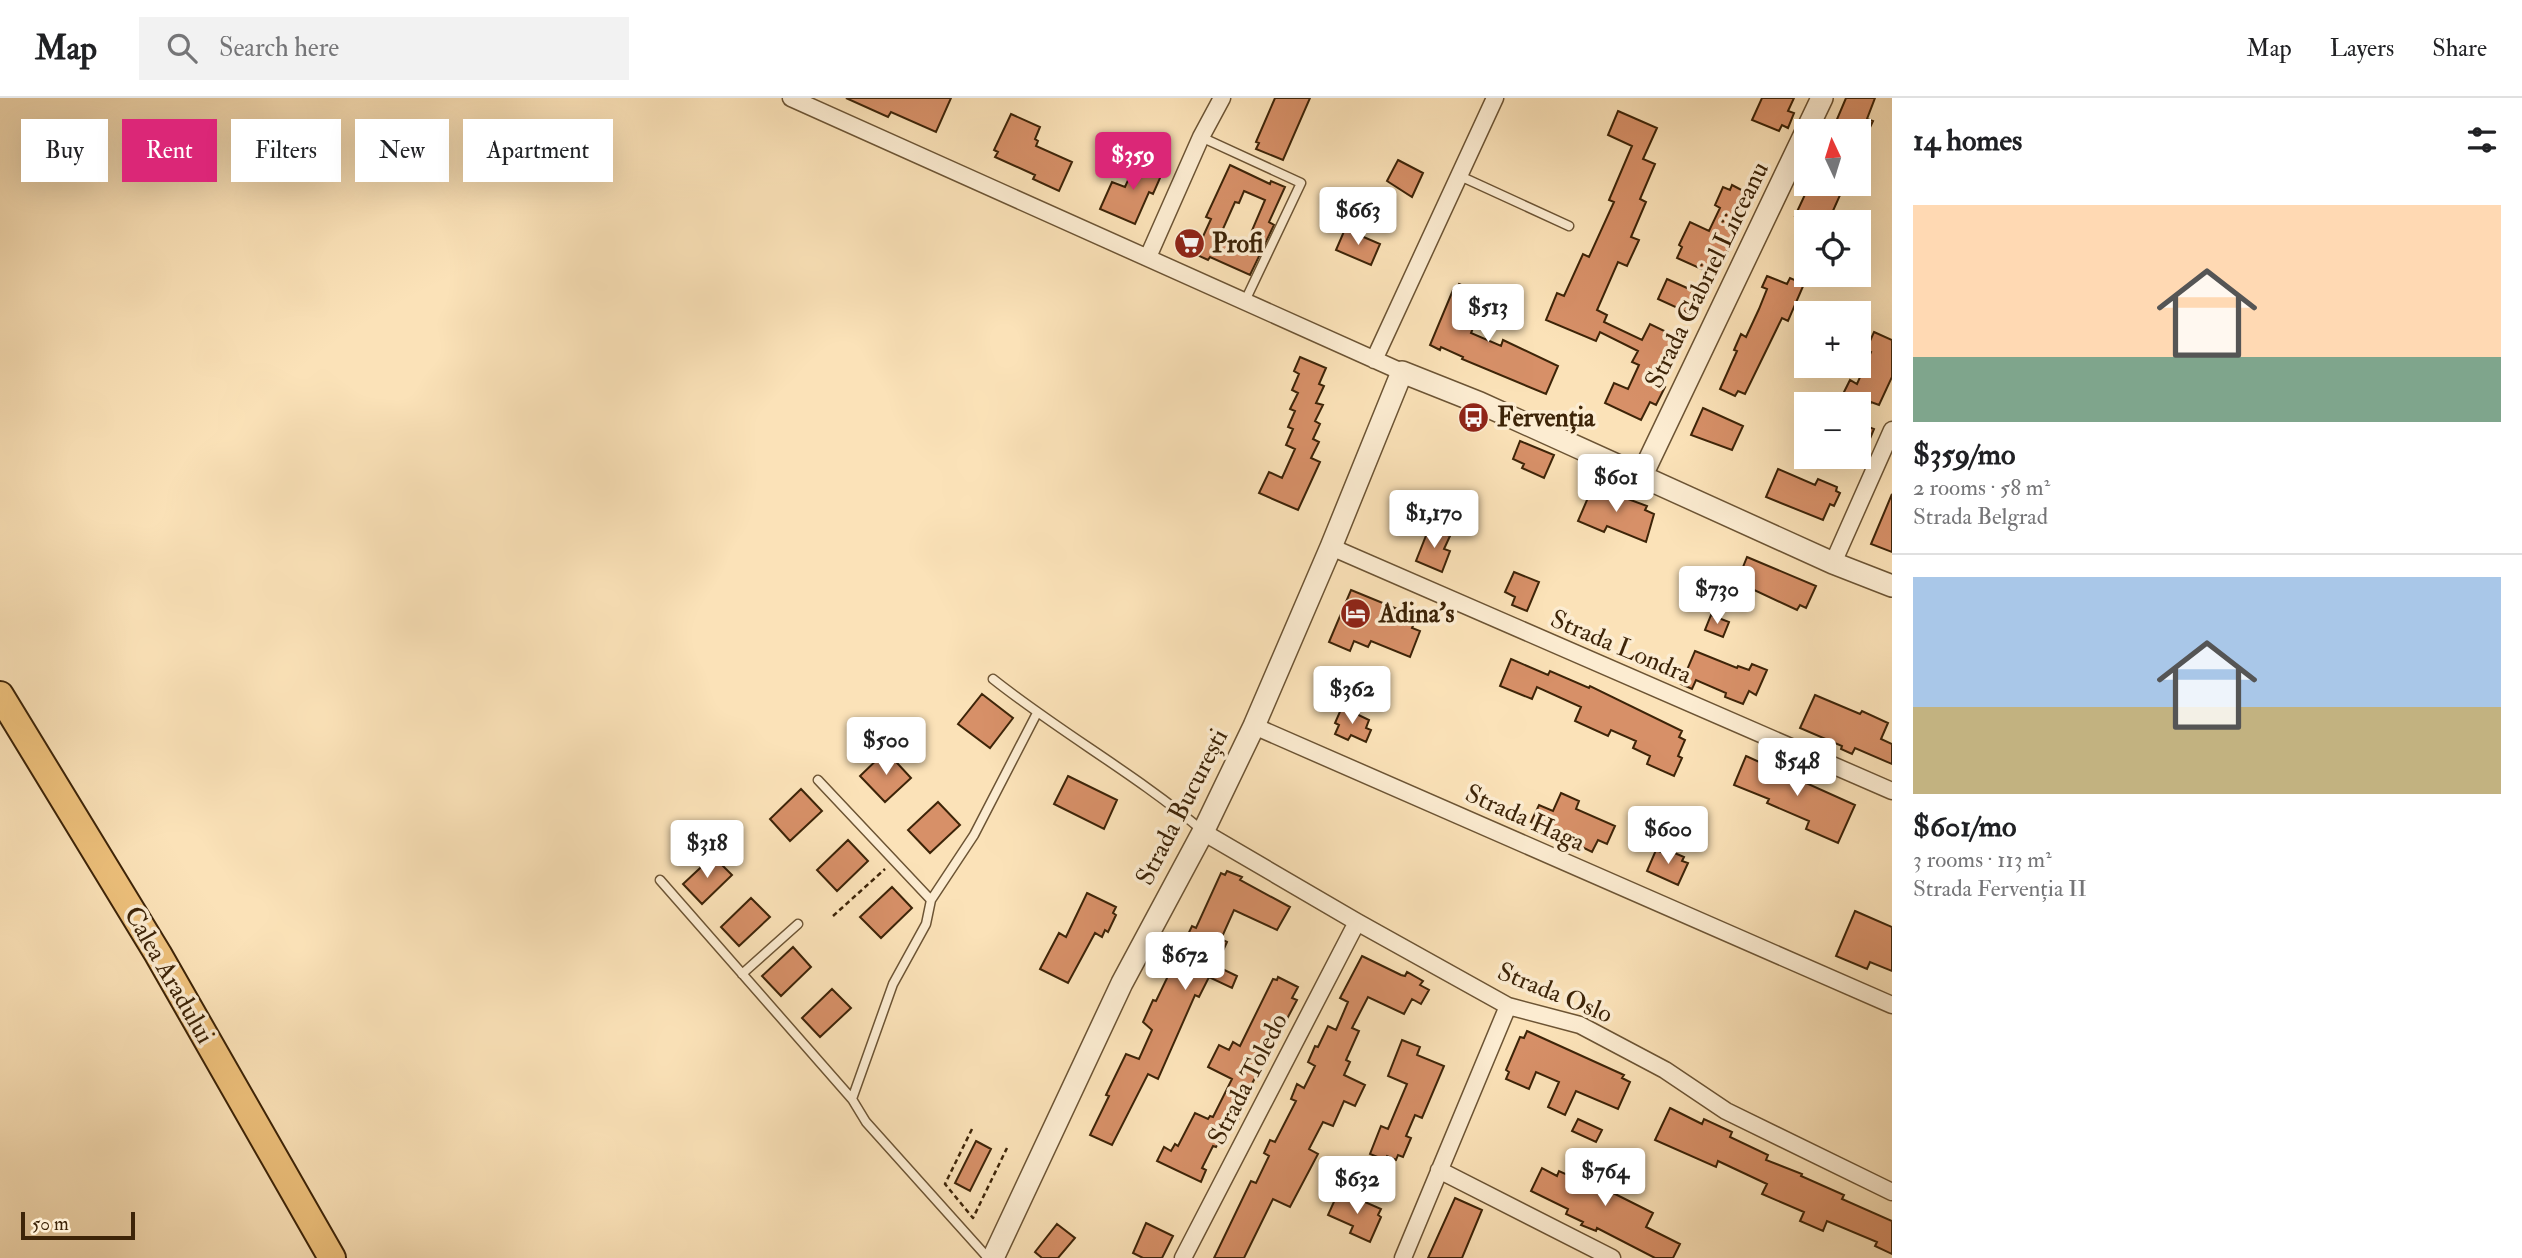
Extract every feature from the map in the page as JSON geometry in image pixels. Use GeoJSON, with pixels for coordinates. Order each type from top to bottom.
{"type":"FeatureCollection","features":[{"type":"Feature","properties":{"kind":"main road","name":"Calea Aradului"},"geometry":{"type":"LineString","coordinates":[[0,695],[158,954],[332,1258]]}},
{"type":"Feature","properties":{"kind":"street"},"geometry":{"type":"LineString","coordinates":[[791,98],[1374,360],[1480,402],[1833,563],[1892,586]]}},
{"type":"Feature","properties":{"kind":"street"},"geometry":{"type":"LineString","coordinates":[[1148,257],[1201,137],[1222,98]]}},
{"type":"Feature","properties":{"kind":"street"},"geometry":{"type":"LineString","coordinates":[[1374,360],[1495,98]]}},
{"type":"Feature","properties":{"kind":"street","name":"Strada Gabriel Liiceanu"},"geometry":{"type":"LineString","coordinates":[[1642,475],[1822,98]]}},
{"type":"Feature","properties":{"kind":"street","name":"Strada București"},"geometry":{"type":"LineString","coordinates":[[990,1258],[1122,983],[1203,832],[1254,726],[1402,372]]}},
{"type":"Feature","properties":{"kind":"street"},"geometry":{"type":"LineString","coordinates":[[1833,563],[1892,430]]}},
{"type":"Feature","properties":{"kind":"street","name":"Strada Londra"},"geometry":{"type":"LineString","coordinates":[[1331,547],[1892,791]]}},
{"type":"Feature","properties":{"kind":"street","name":"Strada Haga"},"geometry":{"type":"LineString","coordinates":[[1254,726],[1892,1005]]}},
{"type":"Feature","properties":{"kind":"street","name":"Strada Oslo"},"geometry":{"type":"LineString","coordinates":[[1203,832],[1508,1006],[1580,1025],[1665,1070],[1726,1111],[1892,1192]]}},
{"type":"Feature","properties":{"kind":"street","name":"Strada Toledo"},"geometry":{"type":"LineString","coordinates":[[1183,1258],[1357,922]]}},
{"type":"Feature","properties":{"kind":"street"},"geometry":{"type":"LineString","coordinates":[[1403,1258],[1508,1006]]}},
{"type":"Feature","properties":{"kind":"street"},"geometry":{"type":"LineString","coordinates":[[1439,1170],[1612,1258]]}},
{"type":"Feature","properties":{"kind":"lane"},"geometry":{"type":"LineString","coordinates":[[1201,137],[1301,183],[1245,301]]}},
{"type":"Feature","properties":{"kind":"lane"},"geometry":{"type":"LineString","coordinates":[[1460,176],[1569,226]]}},
{"type":"Feature","properties":{"kind":"lane"},"geometry":{"type":"LineString","coordinates":[[993,679],[1037,713],[1056,723],[1174,807],[1203,832]]}},
{"type":"Feature","properties":{"kind":"lane"},"geometry":{"type":"LineString","coordinates":[[852,1099],[893,984],[926,925],[931,900],[974,835],[1037,713]]}},
{"type":"Feature","properties":{"kind":"lane"},"geometry":{"type":"LineString","coordinates":[[818,780],[931,900]]}},
{"type":"Feature","properties":{"kind":"lane"},"geometry":{"type":"LineString","coordinates":[[660,880],[852,1099],[866,1122],[990,1258]]}},
{"type":"Feature","properties":{"kind":"lane"},"geometry":{"type":"LineString","coordinates":[[743,974],[798,924]]}},
{"type":"Feature","properties":{"kind":"path"},"geometry":{"type":"LineString","coordinates":[[833,916],[894,861]]}},
{"type":"Feature","properties":{"kind":"path"},"geometry":{"type":"LineString","coordinates":[[972,1129],[945,1184],[973,1218],[1007,1148]]}},
{"type":"Feature","properties":{"kind":"building"},"geometry":{"type":"Polygon","coordinates":[[[846,98],[951,98],[936,132],[891,112],[888,117],[846,98]]]}},
{"type":"Feature","properties":{"kind":"building"},"geometry":{"type":"Polygon","coordinates":[[[1275,98],[1310,98],[1283,160],[1256,149],[1259,143],[1256,142],[1275,98]]]}},
{"type":"Feature","properties":{"kind":"building"},"geometry":{"type":"Polygon","coordinates":[[[1762,98],[1794,98],[1788,111],[1794,113],[1788,128],[1782,125],[1779,131],[1752,120],[1762,98]]]}},
{"type":"Feature","properties":{"kind":"building"},"geometry":{"type":"Polygon","coordinates":[[[1846,98],[1875,98],[1867,119],[1837,119],[1846,98]]]}},
{"type":"Feature","properties":{"kind":"building"},"geometry":{"type":"Polygon","coordinates":[[[1618,111],[1657,128],[1643,159],[1655,164],[1640,199],[1646,202],[1631,237],[1639,240],[1627,266],[1618,262],[1597,310],[1607,315],[1604,322],[1642,340],[1650,324],[1683,340],[1656,405],[1650,402],[1641,420],[1605,403],[1614,383],[1628,389],[1639,365],[1632,362],[1638,351],[1600,332],[1596,341],[1546,320],[1557,293],[1564,296],[1583,254],[1589,257],[1614,202],[1609,200],[1632,146],[1608,135],[1618,111]]]}},
{"type":"Feature","properties":{"kind":"building"},"geometry":{"type":"Polygon","coordinates":[[[1011,114],[1040,127],[1035,139],[1038,141],[1036,146],[1072,162],[1059,191],[1033,179],[1035,175],[995,157],[998,152],[994,150],[1011,114]]]}},
{"type":"Feature","properties":{"kind":"building"},"geometry":{"type":"Polygon","coordinates":[[[1138,158],[1164,169],[1153,194],[1149,192],[1135,224],[1100,209],[1112,182],[1125,187],[1138,158]]]}},
{"type":"Feature","properties":{"kind":"building"},"geometry":{"type":"Polygon","coordinates":[[[1398,160],[1423,173],[1412,197],[1387,181],[1398,160]]]}},
{"type":"Feature","properties":{"kind":"building"},"geometry":{"type":"Polygon","coordinates":[[[1230,165],[1270,184],[1271,181],[1285,187],[1269,222],[1274,225],[1250,275],[1210,257],[1208,260],[1195,254],[1211,219],[1206,217],[1230,165]],[[1244,191],[1239,203],[1235,202],[1218,240],[1239,250],[1244,238],[1248,240],[1265,200],[1244,191]]]}},
{"type":"Feature","properties":{"kind":"building"},"geometry":{"type":"Polygon","coordinates":[[[1732,185],[1751,195],[1717,276],[1677,258],[1682,247],[1679,245],[1690,222],[1709,231],[1720,208],[1715,205],[1723,187],[1730,190],[1732,185]]]}},
{"type":"Feature","properties":{"kind":"building"},"geometry":{"type":"Polygon","coordinates":[[[1804,196],[1840,196],[1833,210],[1798,210],[1804,196]]]}},
{"type":"Feature","properties":{"kind":"building"},"geometry":{"type":"Polygon","coordinates":[[[1345,229],[1380,244],[1371,265],[1336,250],[1345,229]]]}},
{"type":"Feature","properties":{"kind":"building"},"geometry":{"type":"Polygon","coordinates":[[[1767,276],[1787,284],[1790,278],[1794,280],[1794,287],[1803,287],[1797,301],[1794,301],[1788,321],[1782,318],[1745,394],[1738,391],[1735,396],[1720,389],[1737,351],[1734,350],[1741,334],[1746,337],[1759,309],[1767,289],[1762,287],[1767,276]]]}},
{"type":"Feature","properties":{"kind":"building"},"geometry":{"type":"Polygon","coordinates":[[[1667,279],[1705,296],[1695,316],[1658,299],[1667,279]]]}},
{"type":"Feature","properties":{"kind":"building"},"geometry":{"type":"Polygon","coordinates":[[[1459,284],[1486,296],[1471,333],[1501,346],[1503,340],[1558,366],[1546,394],[1462,359],[1463,357],[1441,347],[1440,350],[1430,345],[1453,290],[1456,291],[1459,284]]]}},
{"type":"Feature","properties":{"kind":"building"},"geometry":{"type":"Polygon","coordinates":[[[1874,332],[1892,340],[1892,377],[1879,405],[1871,402],[1871,392],[1844,392],[1850,380],[1857,384],[1860,378],[1871,378],[1871,339],[1874,332]]]}},
{"type":"Feature","properties":{"kind":"building"},"geometry":{"type":"Polygon","coordinates":[[[1300,357],[1326,368],[1319,384],[1324,386],[1316,403],[1323,405],[1315,421],[1320,424],[1313,439],[1319,442],[1311,458],[1320,462],[1298,510],[1259,493],[1269,472],[1282,478],[1295,449],[1286,445],[1293,429],[1288,427],[1295,411],[1290,409],[1298,393],[1292,390],[1299,374],[1294,371],[1300,357]]]}},
{"type":"Feature","properties":{"kind":"building"},"geometry":{"type":"Polygon","coordinates":[[[1703,408],[1743,426],[1732,450],[1691,435],[1703,408]]]}},
{"type":"Feature","properties":{"kind":"building"},"geometry":{"type":"Polygon","coordinates":[[[1520,441],[1554,455],[1544,478],[1522,468],[1524,464],[1513,459],[1520,441]]]}},
{"type":"Feature","properties":{"kind":"building"},"geometry":{"type":"Polygon","coordinates":[[[1778,469],[1815,485],[1818,479],[1837,487],[1836,491],[1840,493],[1834,506],[1830,504],[1823,520],[1766,497],[1778,469]]]}},
{"type":"Feature","properties":{"kind":"building"},"geometry":{"type":"Polygon","coordinates":[[[1593,486],[1647,506],[1645,510],[1654,514],[1646,542],[1607,526],[1604,532],[1578,521],[1593,486]]]}},
{"type":"Feature","properties":{"kind":"building"},"geometry":{"type":"Polygon","coordinates":[[[1892,494],[1892,552],[1871,544],[1892,494]]]}},
{"type":"Feature","properties":{"kind":"building"},"geometry":{"type":"Polygon","coordinates":[[[1429,528],[1450,536],[1444,549],[1450,551],[1442,572],[1416,561],[1429,528]]]}},
{"type":"Feature","properties":{"kind":"building"},"geometry":{"type":"Polygon","coordinates":[[[1747,557],[1816,586],[1806,608],[1800,605],[1797,610],[1737,582],[1747,557]]]}},
{"type":"Feature","properties":{"kind":"building"},"geometry":{"type":"Polygon","coordinates":[[[1514,572],[1539,582],[1527,611],[1512,605],[1515,597],[1505,592],[1514,572]]]}},
{"type":"Feature","properties":{"kind":"building"},"geometry":{"type":"Polygon","coordinates":[[[1351,590],[1417,617],[1412,628],[1420,631],[1410,657],[1371,641],[1368,647],[1354,641],[1350,651],[1329,642],[1351,590]]]}},
{"type":"Feature","properties":{"kind":"building"},"geometry":{"type":"Polygon","coordinates":[[[1711,615],[1729,622],[1723,637],[1705,630],[1711,615]]]}},
{"type":"Feature","properties":{"kind":"building"},"geometry":{"type":"Polygon","coordinates":[[[1695,651],[1737,668],[1738,666],[1749,670],[1752,664],[1767,670],[1756,695],[1749,691],[1743,704],[1696,680],[1692,689],[1681,684],[1695,651]]]}},
{"type":"Feature","properties":{"kind":"building"},"geometry":{"type":"Polygon","coordinates":[[[1511,659],[1548,675],[1550,671],[1589,688],[1590,686],[1682,731],[1679,737],[1685,740],[1678,756],[1682,758],[1674,776],[1647,764],[1650,756],[1633,748],[1636,741],[1611,730],[1608,736],[1575,721],[1581,707],[1537,687],[1532,699],[1500,686],[1511,659]]]}},
{"type":"Feature","properties":{"kind":"building"},"geometry":{"type":"Polygon","coordinates":[[[982,694],[1013,718],[990,748],[958,724],[982,694]]]}},
{"type":"Feature","properties":{"kind":"building"},"geometry":{"type":"Polygon","coordinates":[[[1815,695],[1888,723],[1881,739],[1892,744],[1892,764],[1855,748],[1852,754],[1841,749],[1842,746],[1800,728],[1815,695]]]}},
{"type":"Feature","properties":{"kind":"building"},"geometry":{"type":"Polygon","coordinates":[[[1342,707],[1369,720],[1366,728],[1371,730],[1366,742],[1351,735],[1348,740],[1335,734],[1339,725],[1335,723],[1342,707]]]}},
{"type":"Feature","properties":{"kind":"building"},"geometry":{"type":"Polygon","coordinates":[[[886,751],[911,778],[885,802],[860,776],[886,751]]]}},
{"type":"Feature","properties":{"kind":"building"},"geometry":{"type":"Polygon","coordinates":[[[1746,756],[1855,805],[1838,843],[1806,829],[1809,821],[1767,803],[1769,799],[1734,785],[1746,756]]]}},
{"type":"Feature","properties":{"kind":"building"},"geometry":{"type":"Polygon","coordinates":[[[1068,776],[1117,800],[1104,829],[1054,804],[1068,776]]]}},
{"type":"Feature","properties":{"kind":"building"},"geometry":{"type":"Polygon","coordinates":[[[801,789],[822,811],[790,841],[770,819],[801,789]]]}},
{"type":"Feature","properties":{"kind":"building"},"geometry":{"type":"Polygon","coordinates":[[[1561,793],[1579,801],[1576,809],[1615,826],[1607,844],[1598,840],[1592,852],[1531,822],[1539,805],[1553,811],[1561,793]]]}},
{"type":"Feature","properties":{"kind":"building"},"geometry":{"type":"Polygon","coordinates":[[[938,802],[960,825],[930,853],[908,830],[938,802]]]}},
{"type":"Feature","properties":{"kind":"building"},"geometry":{"type":"Polygon","coordinates":[[[848,840],[868,861],[837,891],[817,870],[848,840]]]}},
{"type":"Feature","properties":{"kind":"building"},"geometry":{"type":"Polygon","coordinates":[[[1663,848],[1684,857],[1682,861],[1688,863],[1678,885],[1647,871],[1656,850],[1661,852],[1663,848]]]}},
{"type":"Feature","properties":{"kind":"building"},"geometry":{"type":"Polygon","coordinates":[[[713,856],[732,875],[702,904],[683,884],[713,856]]]}},
{"type":"Feature","properties":{"kind":"building"},"geometry":{"type":"Polygon","coordinates":[[[1227,871],[1242,877],[1240,880],[1290,907],[1277,930],[1234,910],[1221,939],[1227,942],[1216,966],[1237,976],[1232,988],[1209,977],[1199,997],[1195,995],[1158,1079],[1148,1074],[1112,1145],[1090,1135],[1126,1054],[1139,1059],[1152,1030],[1143,1022],[1153,1000],[1156,1001],[1192,926],[1196,928],[1221,873],[1225,875],[1227,871]]]}},
{"type":"Feature","properties":{"kind":"building"},"geometry":{"type":"Polygon","coordinates":[[[892,887],[912,908],[881,938],[860,917],[892,887]]]}},
{"type":"Feature","properties":{"kind":"building"},"geometry":{"type":"Polygon","coordinates":[[[1087,893],[1116,907],[1113,913],[1116,915],[1108,932],[1105,930],[1102,937],[1095,933],[1068,983],[1040,969],[1059,933],[1066,937],[1087,893]]]}},
{"type":"Feature","properties":{"kind":"building"},"geometry":{"type":"Polygon","coordinates":[[[751,898],[770,917],[739,946],[721,927],[751,898]]]}},
{"type":"Feature","properties":{"kind":"building"},"geometry":{"type":"Polygon","coordinates":[[[1855,911],[1892,927],[1892,971],[1870,962],[1867,969],[1836,956],[1855,911]]]}},
{"type":"Feature","properties":{"kind":"building"},"geometry":{"type":"Polygon","coordinates":[[[793,947],[811,967],[781,996],[762,976],[793,947]]]}},
{"type":"Feature","properties":{"kind":"building"},"geometry":{"type":"Polygon","coordinates":[[[1362,956],[1401,975],[1405,976],[1407,972],[1423,981],[1420,985],[1429,990],[1421,1004],[1412,999],[1404,1014],[1368,997],[1352,1028],[1359,1031],[1346,1060],[1350,1062],[1344,1075],[1365,1085],[1355,1106],[1344,1101],[1333,1126],[1323,1122],[1309,1149],[1318,1154],[1290,1207],[1273,1199],[1244,1258],[1214,1258],[1251,1181],[1256,1183],[1269,1156],[1264,1153],[1270,1140],[1275,1142],[1296,1101],[1291,1099],[1297,1084],[1304,1088],[1315,1066],[1308,1062],[1315,1046],[1318,1047],[1328,1026],[1336,1030],[1348,1002],[1340,998],[1362,956]]]}},
{"type":"Feature","properties":{"kind":"building"},"geometry":{"type":"Polygon","coordinates":[[[1278,977],[1298,987],[1292,998],[1297,1000],[1261,1060],[1264,1062],[1240,1105],[1244,1108],[1236,1124],[1229,1121],[1216,1147],[1213,1146],[1202,1168],[1206,1170],[1201,1182],[1157,1161],[1164,1147],[1171,1151],[1175,1144],[1178,1146],[1195,1113],[1208,1119],[1213,1117],[1232,1079],[1208,1067],[1219,1045],[1229,1050],[1233,1042],[1240,1046],[1273,979],[1277,980],[1278,977]]]}},
{"type":"Feature","properties":{"kind":"building"},"geometry":{"type":"Polygon","coordinates":[[[832,989],[851,1008],[820,1037],[802,1018],[832,989]]]}},
{"type":"Feature","properties":{"kind":"building"},"geometry":{"type":"Polygon","coordinates":[[[1527,1031],[1624,1075],[1622,1078],[1630,1082],[1618,1109],[1576,1091],[1565,1115],[1548,1107],[1559,1082],[1536,1072],[1529,1089],[1506,1079],[1509,1072],[1506,1070],[1520,1037],[1524,1038],[1527,1031]]]}},
{"type":"Feature","properties":{"kind":"building"},"geometry":{"type":"Polygon","coordinates":[[[1402,1040],[1420,1047],[1417,1055],[1444,1066],[1422,1118],[1415,1115],[1406,1136],[1411,1138],[1403,1157],[1398,1155],[1396,1160],[1387,1156],[1385,1160],[1370,1154],[1381,1126],[1388,1129],[1407,1084],[1388,1076],[1402,1040]]]}},
{"type":"Feature","properties":{"kind":"building"},"geometry":{"type":"Polygon","coordinates":[[[1670,1108],[1702,1124],[1704,1119],[1732,1132],[1730,1137],[1768,1155],[1766,1160],[1802,1174],[1801,1176],[1844,1195],[1842,1199],[1892,1221],[1892,1254],[1875,1246],[1877,1242],[1827,1221],[1823,1231],[1800,1221],[1804,1212],[1762,1194],[1767,1184],[1718,1161],[1716,1167],[1655,1140],[1670,1108]]]}},
{"type":"Feature","properties":{"kind":"building"},"geometry":{"type":"Polygon","coordinates":[[[1578,1119],[1602,1130],[1596,1142],[1572,1131],[1578,1119]]]}},
{"type":"Feature","properties":{"kind":"building"},"geometry":{"type":"Polygon","coordinates":[[[976,1141],[991,1149],[970,1191],[955,1183],[976,1141]]]}},
{"type":"Feature","properties":{"kind":"building"},"geometry":{"type":"Polygon","coordinates":[[[1592,1158],[1623,1172],[1613,1193],[1653,1213],[1646,1227],[1680,1244],[1673,1258],[1655,1258],[1597,1228],[1596,1231],[1581,1225],[1583,1222],[1566,1214],[1568,1209],[1531,1191],[1542,1168],[1557,1176],[1559,1171],[1581,1181],[1592,1158]]]}},
{"type":"Feature","properties":{"kind":"building"},"geometry":{"type":"Polygon","coordinates":[[[1337,1195],[1354,1203],[1356,1198],[1381,1209],[1378,1215],[1381,1217],[1370,1242],[1350,1233],[1353,1226],[1328,1215],[1337,1195]]]}},
{"type":"Feature","properties":{"kind":"building"},"geometry":{"type":"Polygon","coordinates":[[[1455,1198],[1482,1210],[1462,1258],[1428,1258],[1455,1198]]]}},
{"type":"Feature","properties":{"kind":"building"},"geometry":{"type":"Polygon","coordinates":[[[1146,1223],[1173,1236],[1162,1258],[1143,1258],[1133,1253],[1146,1223]]]}},
{"type":"Feature","properties":{"kind":"building"},"geometry":{"type":"Polygon","coordinates":[[[1057,1224],[1075,1238],[1058,1258],[1042,1258],[1035,1252],[1057,1224]]]}},
{"type":"Feature","properties":{"kind":"place","name":"Profi"},"geometry":{"type":"Point","coordinates":[1189,244]}},
{"type":"Feature","properties":{"kind":"place","name":"Fervenția"},"geometry":{"type":"Point","coordinates":[1474,418]}},
{"type":"Feature","properties":{"kind":"place","name":"Adina's"},"geometry":{"type":"Point","coordinates":[1356,614]}}]}
